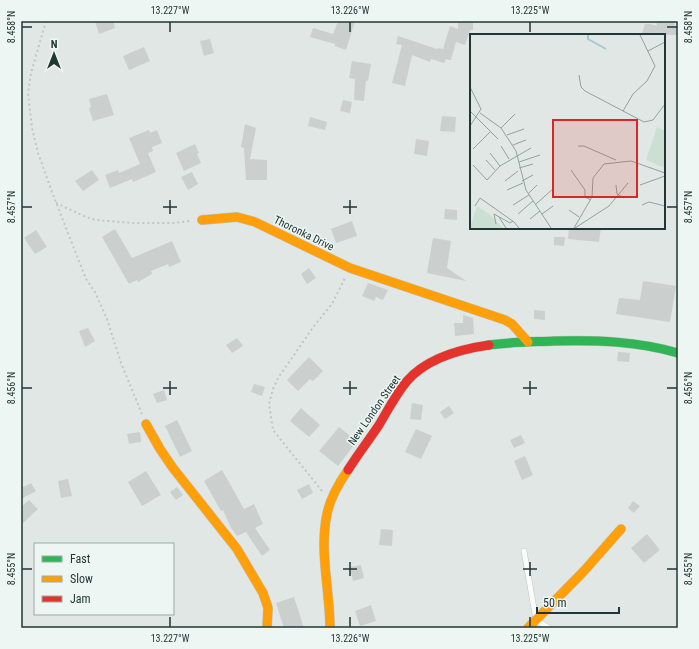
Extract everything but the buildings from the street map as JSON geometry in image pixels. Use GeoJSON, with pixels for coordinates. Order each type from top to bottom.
{"type":"FeatureCollection","features":[{"type":"Feature","properties":{"kind":"street","name":"Thoronka Drive"},"geometry":{"type":"LineString","coordinates":[[202,220],[228,217],[246,219],[255,222],[350,268],[504,320],[512,324],[528,342]]}},
{"type":"Feature","properties":{"kind":"street","name":"New London Street"},"geometry":{"type":"LineString","coordinates":[[330,628],[323,549],[324,531],[335,490],[378,428],[407,382],[415,374],[442,358],[468,349],[490,345],[595,340],[628,341],[651,344],[678,353]]}},
{"type":"Feature","properties":{"kind":"street"},"geometry":{"type":"LineString","coordinates":[[146,424],[173,468],[237,549],[263,593],[268,608],[267,628]]}},
{"type":"Feature","properties":{"kind":"street"},"geometry":{"type":"LineString","coordinates":[[528,628],[584,571],[621,529]]}},
{"type":"Feature","properties":{"kind":"lane"},"geometry":{"type":"LineString","coordinates":[[524,551],[536,620],[549,628]]}},
{"type":"Feature","properties":{"kind":"path"},"geometry":{"type":"LineString","coordinates":[[46,21],[31,73],[28,93],[32,128],[38,153],[86,279],[95,292],[107,319],[121,363],[146,424]]}},
{"type":"Feature","properties":{"kind":"path"},"geometry":{"type":"LineString","coordinates":[[56,203],[96,220],[174,223],[202,220]]}},
{"type":"Feature","properties":{"kind":"path"},"geometry":{"type":"LineString","coordinates":[[331,502],[273,430],[269,404],[273,388],[278,378],[314,326],[332,304],[350,268]]}},
{"type":"Feature","properties":{"kind":"traffic: fast"},"geometry":{"type":"LineString","coordinates":[[489,345],[554,341],[601,341],[647,346],[678,353]]}},
{"type":"Feature","properties":{"kind":"traffic: slow"},"geometry":{"type":"LineString","coordinates":[[202,220],[237,217],[255,222],[350,268],[505,320],[512,324],[528,342]]}},
{"type":"Feature","properties":{"kind":"traffic: slow"},"geometry":{"type":"LineString","coordinates":[[146,424],[173,468],[237,549],[263,593],[268,608],[267,628]]}},
{"type":"Feature","properties":{"kind":"traffic: slow"},"geometry":{"type":"LineString","coordinates":[[330,628],[324,557],[325,528],[330,502],[338,485],[348,470]]}},
{"type":"Feature","properties":{"kind":"traffic: slow"},"geometry":{"type":"LineString","coordinates":[[528,628],[584,571],[621,529]]}},
{"type":"Feature","properties":{"kind":"traffic: jam"},"geometry":{"type":"LineString","coordinates":[[348,470],[379,425],[399,391],[415,373],[424,366],[445,356],[467,349],[489,345]]}}]}
